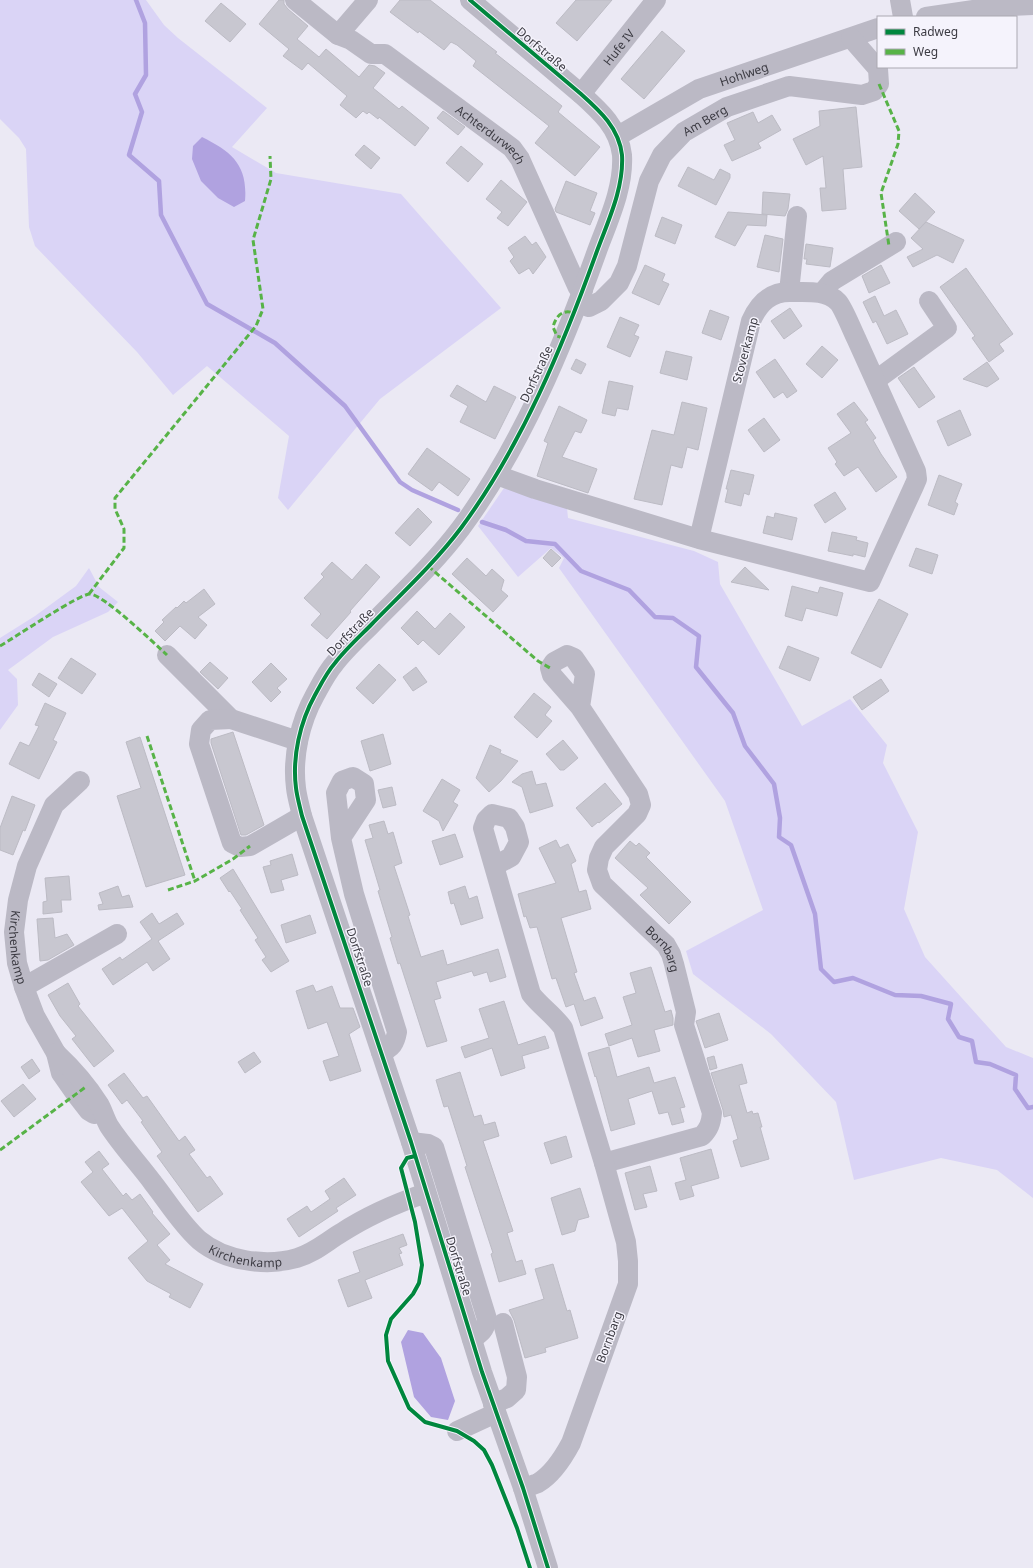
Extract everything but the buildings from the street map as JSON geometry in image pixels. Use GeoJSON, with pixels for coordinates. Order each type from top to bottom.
{"type":"FeatureCollection","features":[{"type":"Feature","properties":{"kind":"street","name":"Achterdurwech"},"geometry":{"type":"LineString","coordinates":[[295,0],[338,35],[351,40],[371,54],[386,54],[512,148],[520,159],[583,300]]}},
{"type":"Feature","properties":{"kind":"street"},"geometry":{"type":"LineString","coordinates":[[338,35],[368,0]]}},
{"type":"Feature","properties":{"kind":"street","name":"Hufe IV"},"geometry":{"type":"LineString","coordinates":[[581,94],[656,0]]}},
{"type":"Feature","properties":{"kind":"street"},"geometry":{"type":"LineString","coordinates":[[900,0],[903,16]]}},
{"type":"Feature","properties":{"kind":"street","name":"Dorfstraße"},"geometry":{"type":"LineString","coordinates":[[476,2],[598,109],[609,122],[618,136],[622,155],[620,177],[615,202],[583,300],[546,379],[496,475],[460,530],[428,566],[334,664],[314,696],[298,741],[295,763],[296,787],[302,816],[411,1142],[494,1409],[523,1488],[548,1568]]}},
{"type":"Feature","properties":{"kind":"street"},"geometry":{"type":"LineString","coordinates":[[933,16],[994,7],[1033,5]]}},
{"type":"Feature","properties":{"kind":"street","name":"Hohlweg"},"geometry":{"type":"LineString","coordinates":[[618,136],[699,89],[877,28]]}},
{"type":"Feature","properties":{"kind":"street","name":"Am Berg"},"geometry":{"type":"LineString","coordinates":[[850,38],[877,68]]}},
{"type":"Feature","properties":{"kind":"street","name":"Am Berg"},"geometry":{"type":"LineString","coordinates":[[583,300],[601,301],[619,283],[627,266],[649,181],[662,155],[684,132],[727,107],[789,86],[862,95],[874,91],[879,84],[877,68]]}},
{"type":"Feature","properties":{"kind":"street"},"geometry":{"type":"LineString","coordinates":[[789,292],[797,216]]}},
{"type":"Feature","properties":{"kind":"street"},"geometry":{"type":"LineString","coordinates":[[822,293],[832,281],[896,242]]}},
{"type":"Feature","properties":{"kind":"street","name":"Stoverkamp"},"geometry":{"type":"LineString","coordinates":[[496,475],[535,489],[699,539],[870,582],[917,479],[916,471],[876,380],[839,302],[822,293],[789,292],[773,295],[763,301],[756,309],[751,321],[699,539]]}},
{"type":"Feature","properties":{"kind":"street"},"geometry":{"type":"LineString","coordinates":[[876,380],[947,328],[929,301]]}},
{"type":"Feature","properties":{"kind":"street"},"geometry":{"type":"LineString","coordinates":[[167,655],[231,719]]}},
{"type":"Feature","properties":{"kind":"street","name":"Bornbarg"},"geometry":{"type":"LineString","coordinates":[[580,707],[638,794],[641,805],[637,814],[604,847],[599,858],[597,870],[602,884],[666,946],[671,954],[686,1012],[684,1025],[712,1113],[707,1131],[702,1136],[604,1163]]}},
{"type":"Feature","properties":{"kind":"street"},"geometry":{"type":"LineString","coordinates":[[298,741],[231,719],[210,720],[202,730],[199,744],[232,843],[240,847],[250,846],[302,816]]}},
{"type":"Feature","properties":{"kind":"street","name":"Kirchenkamp"},"geometry":{"type":"LineString","coordinates":[[80,781],[54,805],[27,866],[20,893],[14,932],[17,963],[35,1016],[56,1053],[61,1073],[89,1111],[108,1125],[181,1221],[200,1240],[216,1251],[234,1258],[254,1262],[274,1262],[297,1258],[319,1248],[342,1232],[376,1214],[426,1193]]}},
{"type":"Feature","properties":{"kind":"street"},"geometry":{"type":"LineString","coordinates":[[341,838],[354,894],[397,1032],[395,1042],[390,1049],[381,1052]]}},
{"type":"Feature","properties":{"kind":"street","name":"Bornbarg"},"geometry":{"type":"LineString","coordinates":[[494,866],[531,994],[538,1003],[556,1018],[563,1028],[604,1163],[626,1242],[628,1261],[628,1284],[571,1443],[563,1458],[554,1470],[538,1482],[523,1488]]}},
{"type":"Feature","properties":{"kind":"street"},"geometry":{"type":"LineString","coordinates":[[24,987],[117,934]]}},
{"type":"Feature","properties":{"kind":"street"},"geometry":{"type":"LineString","coordinates":[[411,1142],[428,1144],[434,1147],[463,1238],[487,1319],[486,1327],[482,1333],[472,1339]]}},
{"type":"Feature","properties":{"kind":"street"},"geometry":{"type":"LineString","coordinates":[[457,1431],[494,1409],[516,1390],[517,1377],[503,1323]]}},
{"type":"Feature","properties":{"kind":"shaded area"},"geometry":{"type":"Polygon","coordinates":[[[0,0],[146,0],[164,25],[178,38],[267,108],[232,147],[276,173],[401,194],[501,308],[380,399],[288,510],[278,498],[289,436],[207,366],[173,395],[137,352],[35,246],[29,227],[26,149],[19,138],[0,119],[0,0]]]}},
{"type":"Feature","properties":{"kind":"shaded area"},"geometry":{"type":"Polygon","coordinates":[[[202,137],[222,148],[236,161],[244,178],[245,201],[234,207],[218,198],[201,181],[192,159],[193,146],[202,137]]]}},
{"type":"Feature","properties":{"kind":"shaded area"},"geometry":{"type":"Polygon","coordinates":[[[504,488],[567,508],[568,518],[694,551],[718,562],[720,584],[802,726],[850,699],[887,745],[883,763],[918,832],[904,909],[925,957],[1006,1047],[1033,1058],[1033,1198],[997,1170],[941,1158],[854,1180],[836,1102],[771,1034],[693,974],[686,951],[763,910],[725,801],[559,568],[564,558],[551,548],[518,577],[478,526],[504,488]]]}},
{"type":"Feature","properties":{"kind":"shaded area"},"geometry":{"type":"Polygon","coordinates":[[[89,568],[99,587],[118,602],[108,612],[53,637],[8,670],[17,679],[18,705],[0,730],[0,638],[35,616],[76,586],[89,568]]]}},
{"type":"Feature","properties":{"kind":"shaded area"},"geometry":{"type":"Polygon","coordinates":[[[408,1330],[423,1333],[441,1358],[455,1401],[448,1420],[431,1417],[414,1397],[401,1342],[408,1330]]]}},
{"type":"Feature","properties":{"kind":"waterway"},"geometry":{"type":"LineString","coordinates":[[136,0],[145,23],[146,75],[135,94],[142,112],[129,155],[159,181],[161,215],[207,304],[275,343],[345,406],[400,482],[412,490],[458,510]]}},
{"type":"Feature","properties":{"kind":"waterway"},"geometry":{"type":"LineString","coordinates":[[482,522],[506,530],[526,541],[555,544],[581,571],[629,590],[655,617],[673,618],[699,636],[696,667],[733,713],[745,746],[774,784],[780,818],[779,837],[791,845],[815,914],[821,969],[834,982],[853,978],[895,995],[921,996],[951,1004],[948,1019],[959,1037],[972,1041],[976,1062],[990,1064],[1016,1075],[1015,1089],[1028,1108],[1033,1107]]}},
{"type":"Feature","properties":{"kind":"marked path"},"geometry":{"type":"LineString","coordinates":[[879,84],[899,131],[898,144],[881,193],[889,246]]}},
{"type":"Feature","properties":{"kind":"marked path"},"geometry":{"type":"LineString","coordinates":[[89,594],[124,548],[124,529],[115,509],[115,498],[256,326],[263,309],[253,240],[271,179],[270,156]]}},
{"type":"Feature","properties":{"kind":"marked path"},"geometry":{"type":"LineString","coordinates":[[563,338],[557,336],[553,327],[554,323],[560,314],[566,312],[574,313]]}},
{"type":"Feature","properties":{"kind":"marked path"},"geometry":{"type":"LineString","coordinates":[[428,566],[538,661],[550,668]]}},
{"type":"Feature","properties":{"kind":"marked path"},"geometry":{"type":"LineString","coordinates":[[0,646],[60,608],[90,594],[97,596],[106,602],[167,655]]}},
{"type":"Feature","properties":{"kind":"marked path"},"geometry":{"type":"LineString","coordinates":[[147,736],[195,881]]}},
{"type":"Feature","properties":{"kind":"marked path"},"geometry":{"type":"LineString","coordinates":[[168,890],[195,881],[233,859],[250,846]]}},
{"type":"Feature","properties":{"kind":"marked path"},"geometry":{"type":"LineString","coordinates":[[0,1150],[87,1086]]}},
{"type":"Feature","properties":{"kind":"cycle path"},"geometry":{"type":"LineString","coordinates":[[470,0],[581,94],[608,121],[617,136],[622,155],[622,167],[618,192],[584,287],[555,359],[539,395],[503,464],[483,497],[451,541],[417,579],[347,649],[329,670],[310,705],[301,728],[296,752],[295,776],[296,791],[302,816],[411,1142],[482,1372],[523,1488],[548,1568]]}},
{"type":"Feature","properties":{"kind":"cycle path"},"geometry":{"type":"LineString","coordinates":[[415,1156],[407,1158],[401,1168],[415,1222],[422,1265],[419,1283],[413,1294],[391,1319],[386,1335],[388,1361],[409,1408],[425,1422],[457,1431],[474,1441],[484,1450],[492,1465],[517,1528],[530,1568]]}}]}
